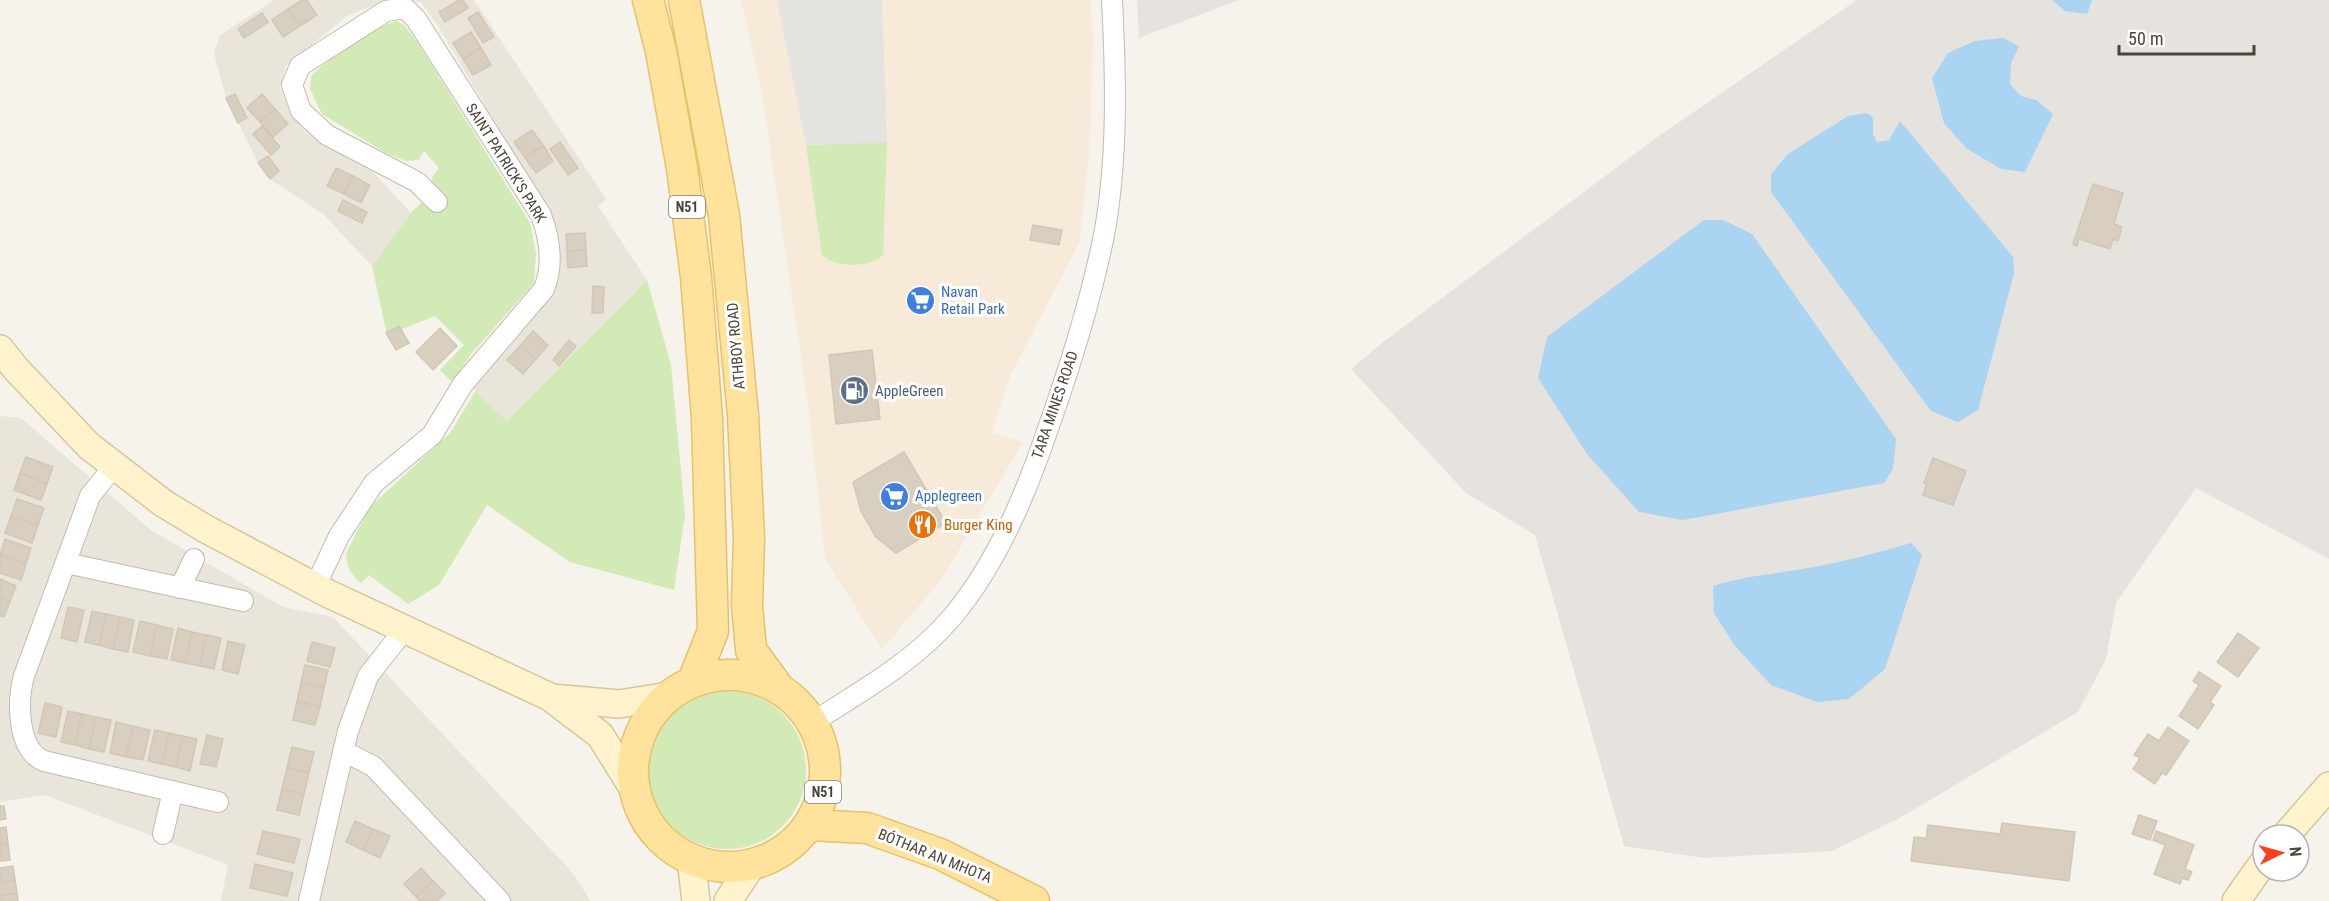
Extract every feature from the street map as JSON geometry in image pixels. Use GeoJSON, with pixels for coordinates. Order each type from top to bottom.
{"type":"FeatureCollection","features":[{"type":"Feature","properties":{"kind":"main road","name":"N51"},"geometry":{"type":"LineString","coordinates":[[648,0],[661,51],[682,168],[696,277],[707,418],[713,631],[681,688],[641,729],[633,750],[634,791],[650,827],[667,845],[691,860],[717,867],[751,866],[776,856],[796,841],[810,825],[822,799],[826,774],[823,749],[813,723],[796,701],[778,687],[753,677],[722,675],[681,688]]}},
{"type":"Feature","properties":{"kind":"main road","name":"ATHBOY ROAD"},"geometry":{"type":"LineString","coordinates":[[684,0],[724,215],[742,414],[749,538],[747,605],[751,650],[778,687]]}},
{"type":"Feature","properties":{"kind":"main road","name":"BÓTHAR AN MHOTA"},"geometry":{"type":"LineString","coordinates":[[826,774],[839,796],[867,828]]}},
{"type":"Feature","properties":{"kind":"main road","name":"BÓTHAR AN MHOTA"},"geometry":{"type":"LineString","coordinates":[[810,825],[867,828],[940,854],[1034,901]]}},
{"type":"Feature","properties":{"kind":"street","name":"TARA MINES ROAD"},"geometry":{"type":"LineString","coordinates":[[813,723],[907,662],[952,616],[998,550],[1039,455],[1082,324],[1104,234],[1113,119],[1112,0]]}},
{"type":"Feature","properties":{"kind":"street","name":"SAINT PATRICK'S PARK"},"geometry":{"type":"LineString","coordinates":[[308,584],[374,483],[432,435],[463,384],[544,289],[551,272],[548,234],[541,214],[416,20],[405,8],[386,11],[300,66],[292,85],[302,111],[327,135],[417,182],[437,202]]}},
{"type":"Feature","properties":{"kind":"street"},"geometry":{"type":"LineString","coordinates":[[3,358],[89,446],[163,503],[204,528],[308,584],[550,697],[600,735],[634,791]]}},
{"type":"Feature","properties":{"kind":"street"},"geometry":{"type":"LineString","coordinates":[[114,466],[92,491],[22,684],[20,704],[27,746],[33,755],[44,761],[218,802]]}},
{"type":"Feature","properties":{"kind":"street"},"geometry":{"type":"LineString","coordinates":[[180,588],[194,559]]}},
{"type":"Feature","properties":{"kind":"street"},"geometry":{"type":"LineString","coordinates":[[66,563],[243,601]]}},
{"type":"Feature","properties":{"kind":"street"},"geometry":{"type":"LineString","coordinates":[[309,901],[344,751],[368,676],[404,630]]}},
{"type":"Feature","properties":{"kind":"street"},"geometry":{"type":"LineString","coordinates":[[550,697],[619,704],[681,688]]}},
{"type":"Feature","properties":{"kind":"street"},"geometry":{"type":"LineString","coordinates":[[344,751],[373,766],[500,901]]}},
{"type":"Feature","properties":{"kind":"street"},"geometry":{"type":"LineString","coordinates":[[2297,823],[2329,786]]}},
{"type":"Feature","properties":{"kind":"street"},"geometry":{"type":"LineString","coordinates":[[164,834],[173,791]]}},
{"type":"Feature","properties":{"kind":"street"},"geometry":{"type":"LineString","coordinates":[[691,860],[696,901]]}},
{"type":"Feature","properties":{"kind":"street"},"geometry":{"type":"LineString","coordinates":[[728,901],[751,866]]}},
{"type":"Feature","properties":{"kind":"street"},"geometry":{"type":"LineString","coordinates":[[2236,901],[2251,880]]}},
{"type":"Feature","properties":{"kind":"shaded area"},"geometry":{"type":"Polygon","coordinates":[[[274,0],[386,0],[347,16],[286,66],[280,88],[290,112],[307,133],[374,173],[411,213],[372,266],[323,214],[270,179],[258,163],[226,98],[214,53],[220,35],[274,0]]]}},
{"type":"Feature","properties":{"kind":"shaded area"},"geometry":{"type":"Polygon","coordinates":[[[405,0],[474,0],[606,199],[598,206],[647,280],[507,421],[475,392],[474,386],[543,302],[557,275],[555,225],[438,26],[421,2],[405,0]]]}},
{"type":"Feature","properties":{"kind":"shaded area","name":"Navan Retail Park"},"geometry":{"type":"Polygon","coordinates":[[[741,0],[1090,0],[1093,41],[1089,153],[1079,243],[1010,376],[992,433],[1023,442],[941,580],[882,649],[825,559],[808,405],[762,93],[741,0]]]}},
{"type":"Feature","properties":{"kind":"shaded area"},"geometry":{"type":"Polygon","coordinates":[[[777,0],[882,0],[887,142],[806,145],[777,0]]]}},
{"type":"Feature","properties":{"kind":"shaded area"},"geometry":{"type":"Polygon","coordinates":[[[1137,0],[1239,0],[1139,38],[1137,0]]]}},
{"type":"Feature","properties":{"kind":"shaded area"},"geometry":{"type":"Polygon","coordinates":[[[1857,0],[2329,0],[2329,559],[2196,488],[2116,603],[2106,659],[2078,712],[1898,819],[1832,851],[1704,858],[1624,846],[1535,535],[1466,493],[1351,369],[1382,343],[1656,138],[1857,0]]]}},
{"type":"Feature","properties":{"kind":"shaded area"},"geometry":{"type":"Polygon","coordinates":[[[0,416],[21,418],[152,531],[283,607],[333,617],[571,871],[591,901],[221,901],[228,865],[45,795],[0,802],[0,416]]]}},
{"type":"Feature","properties":{"kind":"green space"},"geometry":{"type":"Polygon","coordinates":[[[397,21],[404,25],[418,43],[530,223],[536,253],[534,283],[472,353],[452,382],[440,370],[464,345],[435,316],[387,335],[372,266],[411,213],[433,191],[432,177],[439,168],[424,151],[418,160],[406,161],[386,153],[322,114],[310,89],[311,76],[330,60],[374,30],[397,21]]]}},
{"type":"Feature","properties":{"kind":"green space"},"geometry":{"type":"Polygon","coordinates":[[[887,142],[883,255],[870,262],[852,265],[828,259],[822,255],[806,145],[887,142]]]}},
{"type":"Feature","properties":{"kind":"green space"},"geometry":{"type":"Polygon","coordinates":[[[647,280],[671,365],[685,514],[674,590],[570,562],[487,505],[439,585],[408,604],[369,575],[361,583],[357,580],[347,565],[346,556],[370,507],[450,433],[475,392],[507,421],[647,280]]]}},
{"type":"Feature","properties":{"kind":"green space"},"geometry":{"type":"Polygon","coordinates":[[[727,691],[742,692],[757,697],[771,704],[783,714],[793,726],[800,740],[805,755],[805,785],[800,800],[793,814],[783,826],[771,836],[757,843],[742,848],[727,849],[712,848],[697,843],[683,836],[671,826],[661,814],[654,800],[649,785],[648,770],[649,755],[654,740],[661,726],[671,714],[683,704],[697,697],[712,692],[727,691]]]}},
{"type":"Feature","properties":{"kind":"water"},"geometry":{"type":"Polygon","coordinates":[[[2052,0],[2092,0],[2087,14],[2065,11],[2052,0]]]}},
{"type":"Feature","properties":{"kind":"water"},"geometry":{"type":"Polygon","coordinates":[[[2003,38],[2019,46],[2011,63],[2010,84],[2021,96],[2036,100],[2053,114],[2025,172],[2001,169],[1966,148],[1944,123],[1932,78],[1948,53],[1975,41],[2003,38]]]}},
{"type":"Feature","properties":{"kind":"water"},"geometry":{"type":"Polygon","coordinates":[[[1867,113],[1873,118],[1873,134],[1877,142],[1889,140],[1900,121],[2013,257],[2014,273],[1978,410],[1958,422],[1931,411],[1771,192],[1771,174],[1788,154],[1848,116],[1867,113]]]}},
{"type":"Feature","properties":{"kind":"water"},"geometry":{"type":"Polygon","coordinates":[[[1704,220],[1723,220],[1752,234],[1896,439],[1893,469],[1884,483],[1683,520],[1639,512],[1587,454],[1538,378],[1547,337],[1704,220]]]}},
{"type":"Feature","properties":{"kind":"water"},"geometry":{"type":"Polygon","coordinates":[[[1911,543],[1922,555],[1885,669],[1849,699],[1817,702],[1771,685],[1735,646],[1714,613],[1713,586],[1748,577],[1834,563],[1911,543]]]}},
{"type":"Feature","properties":{"kind":"building"},"geometry":{"type":"Polygon","coordinates":[[[302,0],[307,0],[317,15],[300,26],[288,9],[302,0]]]}},
{"type":"Feature","properties":{"kind":"building"},"geometry":{"type":"Polygon","coordinates":[[[463,0],[468,8],[445,22],[439,12],[463,0]]]}},
{"type":"Feature","properties":{"kind":"building"},"geometry":{"type":"Polygon","coordinates":[[[288,9],[300,26],[283,37],[272,20],[288,9]]]}},
{"type":"Feature","properties":{"kind":"building"},"geometry":{"type":"Polygon","coordinates":[[[478,12],[494,37],[483,43],[468,18],[478,12]]]}},
{"type":"Feature","properties":{"kind":"building"},"geometry":{"type":"Polygon","coordinates":[[[262,13],[268,22],[244,38],[238,29],[262,13]]]}},
{"type":"Feature","properties":{"kind":"building"},"geometry":{"type":"Polygon","coordinates":[[[471,32],[481,48],[463,59],[453,43],[471,32]]]}},
{"type":"Feature","properties":{"kind":"building"},"geometry":{"type":"Polygon","coordinates":[[[481,48],[491,65],[473,75],[463,59],[481,48]]]}},
{"type":"Feature","properties":{"kind":"building"},"geometry":{"type":"Polygon","coordinates":[[[235,94],[247,118],[238,123],[226,98],[235,94]]]}},
{"type":"Feature","properties":{"kind":"building"},"geometry":{"type":"Polygon","coordinates":[[[262,94],[275,109],[260,122],[247,108],[262,94]]]}},
{"type":"Feature","properties":{"kind":"building"},"geometry":{"type":"Polygon","coordinates":[[[275,109],[288,124],[273,137],[260,122],[275,109]]]}},
{"type":"Feature","properties":{"kind":"building"},"geometry":{"type":"Polygon","coordinates":[[[262,126],[280,147],[271,155],[253,134],[262,126]]]}},
{"type":"Feature","properties":{"kind":"building"},"geometry":{"type":"Polygon","coordinates":[[[532,130],[543,145],[525,158],[514,142],[532,130]]]}},
{"type":"Feature","properties":{"kind":"building"},"geometry":{"type":"Polygon","coordinates":[[[560,142],[578,168],[568,175],[550,149],[560,142]]]}},
{"type":"Feature","properties":{"kind":"building"},"geometry":{"type":"Polygon","coordinates":[[[543,145],[553,161],[536,173],[525,158],[543,145]]]}},
{"type":"Feature","properties":{"kind":"building"},"geometry":{"type":"Polygon","coordinates":[[[268,156],[279,171],[270,179],[258,163],[268,156]]]}},
{"type":"Feature","properties":{"kind":"building"},"geometry":{"type":"Polygon","coordinates":[[[336,168],[353,176],[344,194],[327,186],[336,168]]]}},
{"type":"Feature","properties":{"kind":"building"},"geometry":{"type":"Polygon","coordinates":[[[353,176],[370,185],[361,203],[344,194],[353,176]]]}},
{"type":"Feature","properties":{"kind":"building"},"geometry":{"type":"Polygon","coordinates":[[[2093,184],[2123,193],[2114,224],[2122,227],[2118,241],[2113,239],[2110,249],[2079,239],[2077,246],[2073,244],[2093,184]]]}},
{"type":"Feature","properties":{"kind":"building"},"geometry":{"type":"Polygon","coordinates":[[[343,200],[367,212],[362,223],[338,211],[343,200]]]}},
{"type":"Feature","properties":{"kind":"building"},"geometry":{"type":"Polygon","coordinates":[[[1033,225],[1062,230],[1059,245],[1030,240],[1033,225]]]}},
{"type":"Feature","properties":{"kind":"building"},"geometry":{"type":"Polygon","coordinates":[[[585,233],[586,250],[567,251],[566,234],[585,233]]]}},
{"type":"Feature","properties":{"kind":"building"},"geometry":{"type":"Polygon","coordinates":[[[586,250],[587,266],[568,268],[567,251],[586,250]]]}},
{"type":"Feature","properties":{"kind":"building"},"geometry":{"type":"Polygon","coordinates":[[[593,286],[604,287],[603,313],[592,313],[593,286]]]}},
{"type":"Feature","properties":{"kind":"building"},"geometry":{"type":"Polygon","coordinates":[[[399,326],[409,343],[396,350],[386,333],[399,326]]]}},
{"type":"Feature","properties":{"kind":"building"},"geometry":{"type":"Polygon","coordinates":[[[440,328],[457,346],[433,370],[416,352],[440,328]]]}},
{"type":"Feature","properties":{"kind":"building"},"geometry":{"type":"Polygon","coordinates":[[[533,331],[548,345],[536,359],[520,346],[533,331]]]}},
{"type":"Feature","properties":{"kind":"building"},"geometry":{"type":"Polygon","coordinates":[[[569,340],[576,346],[559,366],[553,360],[569,340]]]}},
{"type":"Feature","properties":{"kind":"building"},"geometry":{"type":"Polygon","coordinates":[[[520,346],[536,359],[523,374],[507,360],[520,346]]]}},
{"type":"Feature","properties":{"kind":"building"},"geometry":{"type":"Polygon","coordinates":[[[872,350],[880,419],[836,424],[829,355],[872,350]]]}},
{"type":"Feature","properties":{"kind":"building","name":"Applegreen"},"geometry":{"type":"Polygon","coordinates":[[[904,452],[946,523],[896,553],[876,537],[861,511],[853,482],[904,452]]]}},
{"type":"Feature","properties":{"kind":"building"},"geometry":{"type":"Polygon","coordinates":[[[26,457],[53,467],[47,484],[20,473],[26,457]]]}},
{"type":"Feature","properties":{"kind":"building"},"geometry":{"type":"Polygon","coordinates":[[[1933,458],[1966,471],[1953,505],[1923,495],[1927,484],[1924,483],[1933,458]]]}},
{"type":"Feature","properties":{"kind":"building"},"geometry":{"type":"Polygon","coordinates":[[[20,473],[47,484],[41,500],[14,490],[20,473]]]}},
{"type":"Feature","properties":{"kind":"building"},"geometry":{"type":"Polygon","coordinates":[[[17,499],[44,508],[38,525],[11,516],[17,499]]]}},
{"type":"Feature","properties":{"kind":"building"},"geometry":{"type":"Polygon","coordinates":[[[11,516],[38,525],[32,543],[5,533],[11,516]]]}},
{"type":"Feature","properties":{"kind":"building"},"geometry":{"type":"Polygon","coordinates":[[[5,539],[31,548],[26,564],[0,555],[5,539]]]}},
{"type":"Feature","properties":{"kind":"building"},"geometry":{"type":"Polygon","coordinates":[[[0,555],[26,564],[21,580],[0,573],[0,555]]]}},
{"type":"Feature","properties":{"kind":"building"},"geometry":{"type":"Polygon","coordinates":[[[0,579],[16,586],[10,601],[0,597],[0,579]]]}},
{"type":"Feature","properties":{"kind":"building"},"geometry":{"type":"Polygon","coordinates":[[[0,597],[10,601],[4,617],[0,616],[0,597]]]}},
{"type":"Feature","properties":{"kind":"building"},"geometry":{"type":"Polygon","coordinates":[[[68,607],[84,610],[77,642],[61,638],[68,607]]]}},
{"type":"Feature","properties":{"kind":"building"},"geometry":{"type":"Polygon","coordinates":[[[92,611],[106,614],[99,645],[85,642],[92,611]]]}},
{"type":"Feature","properties":{"kind":"building"},"geometry":{"type":"Polygon","coordinates":[[[106,614],[120,617],[113,649],[99,645],[106,614]]]}},
{"type":"Feature","properties":{"kind":"building"},"geometry":{"type":"Polygon","coordinates":[[[120,617],[134,620],[128,652],[113,649],[120,617]]]}},
{"type":"Feature","properties":{"kind":"building"},"geometry":{"type":"Polygon","coordinates":[[[140,621],[157,625],[150,656],[133,652],[140,621]]]}},
{"type":"Feature","properties":{"kind":"building"},"geometry":{"type":"Polygon","coordinates":[[[157,625],[173,629],[167,659],[150,656],[157,625]]]}},
{"type":"Feature","properties":{"kind":"building"},"geometry":{"type":"Polygon","coordinates":[[[178,628],[192,632],[185,663],[171,660],[178,628]]]}},
{"type":"Feature","properties":{"kind":"building"},"geometry":{"type":"Polygon","coordinates":[[[192,632],[206,635],[200,666],[185,663],[192,632]]]}},
{"type":"Feature","properties":{"kind":"building"},"geometry":{"type":"Polygon","coordinates":[[[2238,633],[2259,648],[2238,677],[2217,662],[2238,633]]]}},
{"type":"Feature","properties":{"kind":"building"},"geometry":{"type":"Polygon","coordinates":[[[206,635],[221,638],[214,669],[200,666],[206,635]]]}},
{"type":"Feature","properties":{"kind":"building"},"geometry":{"type":"Polygon","coordinates":[[[228,641],[245,645],[238,674],[222,670],[228,641]]]}},
{"type":"Feature","properties":{"kind":"building"},"geometry":{"type":"Polygon","coordinates":[[[312,642],[335,648],[330,667],[307,661],[312,642]]]}},
{"type":"Feature","properties":{"kind":"building"},"geometry":{"type":"Polygon","coordinates":[[[305,665],[328,670],[324,688],[301,683],[305,665]]]}},
{"type":"Feature","properties":{"kind":"building"},"geometry":{"type":"Polygon","coordinates":[[[2199,672],[2221,686],[2210,702],[2214,705],[2198,729],[2179,716],[2199,685],[2193,681],[2199,672]]]}},
{"type":"Feature","properties":{"kind":"building"},"geometry":{"type":"Polygon","coordinates":[[[301,683],[324,688],[320,707],[297,701],[301,683]]]}},
{"type":"Feature","properties":{"kind":"building"},"geometry":{"type":"Polygon","coordinates":[[[297,701],[320,707],[315,725],[293,720],[297,701]]]}},
{"type":"Feature","properties":{"kind":"building"},"geometry":{"type":"Polygon","coordinates":[[[45,703],[62,707],[56,737],[38,733],[45,703]]]}},
{"type":"Feature","properties":{"kind":"building"},"geometry":{"type":"Polygon","coordinates":[[[68,711],[82,714],[75,745],[61,742],[68,711]]]}},
{"type":"Feature","properties":{"kind":"building"},"geometry":{"type":"Polygon","coordinates":[[[82,714],[96,717],[89,749],[75,745],[82,714]]]}},
{"type":"Feature","properties":{"kind":"building"},"geometry":{"type":"Polygon","coordinates":[[[96,717],[111,720],[104,752],[89,749],[96,717]]]}},
{"type":"Feature","properties":{"kind":"building"},"geometry":{"type":"Polygon","coordinates":[[[116,722],[133,726],[126,757],[110,753],[116,722]]]}},
{"type":"Feature","properties":{"kind":"building"},"geometry":{"type":"Polygon","coordinates":[[[133,726],[150,730],[143,760],[126,757],[133,726]]]}},
{"type":"Feature","properties":{"kind":"building"},"geometry":{"type":"Polygon","coordinates":[[[2168,727],[2189,741],[2166,775],[2162,773],[2155,784],[2133,769],[2140,758],[2134,755],[2148,734],[2159,741],[2168,727]]]}},
{"type":"Feature","properties":{"kind":"building"},"geometry":{"type":"Polygon","coordinates":[[[155,730],[169,733],[162,764],[148,761],[155,730]]]}},
{"type":"Feature","properties":{"kind":"building"},"geometry":{"type":"Polygon","coordinates":[[[169,733],[183,736],[176,767],[162,764],[169,733]]]}},
{"type":"Feature","properties":{"kind":"building"},"geometry":{"type":"Polygon","coordinates":[[[207,735],[223,739],[216,767],[200,764],[207,735]]]}},
{"type":"Feature","properties":{"kind":"building"},"geometry":{"type":"Polygon","coordinates":[[[183,736],[197,739],[190,771],[176,767],[183,736]]]}},
{"type":"Feature","properties":{"kind":"building"},"geometry":{"type":"Polygon","coordinates":[[[292,747],[314,752],[309,773],[287,768],[292,747]]]}},
{"type":"Feature","properties":{"kind":"building"},"geometry":{"type":"Polygon","coordinates":[[[287,768],[309,773],[304,794],[282,789],[287,768]]]}},
{"type":"Feature","properties":{"kind":"building"},"geometry":{"type":"Polygon","coordinates":[[[282,789],[304,794],[299,815],[277,810],[282,789]]]}},
{"type":"Feature","properties":{"kind":"building"},"geometry":{"type":"Polygon","coordinates":[[[0,806],[4,806],[6,819],[0,820],[0,806]]]}},
{"type":"Feature","properties":{"kind":"building"},"geometry":{"type":"Polygon","coordinates":[[[2139,815],[2157,821],[2150,840],[2132,834],[2139,815]]]}},
{"type":"Feature","properties":{"kind":"building"},"geometry":{"type":"Polygon","coordinates":[[[355,821],[373,829],[363,850],[346,842],[355,821]]]}},
{"type":"Feature","properties":{"kind":"building"},"geometry":{"type":"Polygon","coordinates":[[[2002,823],[2075,832],[2069,881],[1911,861],[1914,837],[1926,838],[1928,825],[2000,834],[2002,823]]]}},
{"type":"Feature","properties":{"kind":"building"},"geometry":{"type":"Polygon","coordinates":[[[6,827],[8,843],[0,844],[0,828],[6,827]]]}},
{"type":"Feature","properties":{"kind":"building"},"geometry":{"type":"Polygon","coordinates":[[[373,829],[390,836],[380,858],[363,850],[373,829]]]}},
{"type":"Feature","properties":{"kind":"building"},"geometry":{"type":"Polygon","coordinates":[[[263,831],[300,839],[294,863],[257,854],[263,831]]]}},
{"type":"Feature","properties":{"kind":"building"},"geometry":{"type":"Polygon","coordinates":[[[2156,831],[2194,845],[2185,869],[2192,872],[2188,880],[2182,878],[2180,884],[2154,874],[2165,845],[2153,840],[2156,831]]]}},
{"type":"Feature","properties":{"kind":"building"},"geometry":{"type":"Polygon","coordinates":[[[8,843],[10,860],[0,861],[0,844],[8,843]]]}},
{"type":"Feature","properties":{"kind":"building"},"geometry":{"type":"Polygon","coordinates":[[[255,864],[293,873],[287,896],[250,888],[255,864]]]}},
{"type":"Feature","properties":{"kind":"building"},"geometry":{"type":"Polygon","coordinates":[[[13,866],[15,880],[0,882],[0,868],[13,866]]]}},
{"type":"Feature","properties":{"kind":"building"},"geometry":{"type":"Polygon","coordinates":[[[421,868],[433,881],[416,897],[404,884],[421,868]]]}},
{"type":"Feature","properties":{"kind":"building"},"geometry":{"type":"Polygon","coordinates":[[[15,880],[17,893],[0,896],[0,882],[15,880]]]}},
{"type":"Feature","properties":{"kind":"building"},"geometry":{"type":"Polygon","coordinates":[[[433,881],[445,893],[437,901],[420,901],[416,897],[433,881]]]}},
{"type":"Feature","properties":{"kind":"building"},"geometry":{"type":"Polygon","coordinates":[[[17,893],[18,901],[0,901],[0,896],[17,893]]]}},
{"type":"Feature","properties":{"kind":"place","name":"Navan Retail Park"},"geometry":{"type":"Point","coordinates":[920,301]}},
{"type":"Feature","properties":{"kind":"place","name":"AppleGreen"},"geometry":{"type":"Point","coordinates":[854,391]}},
{"type":"Feature","properties":{"kind":"place","name":"Applegreen"},"geometry":{"type":"Point","coordinates":[894,496]}},
{"type":"Feature","properties":{"kind":"place","name":"Burger King"},"geometry":{"type":"Point","coordinates":[923,525]}}]}
